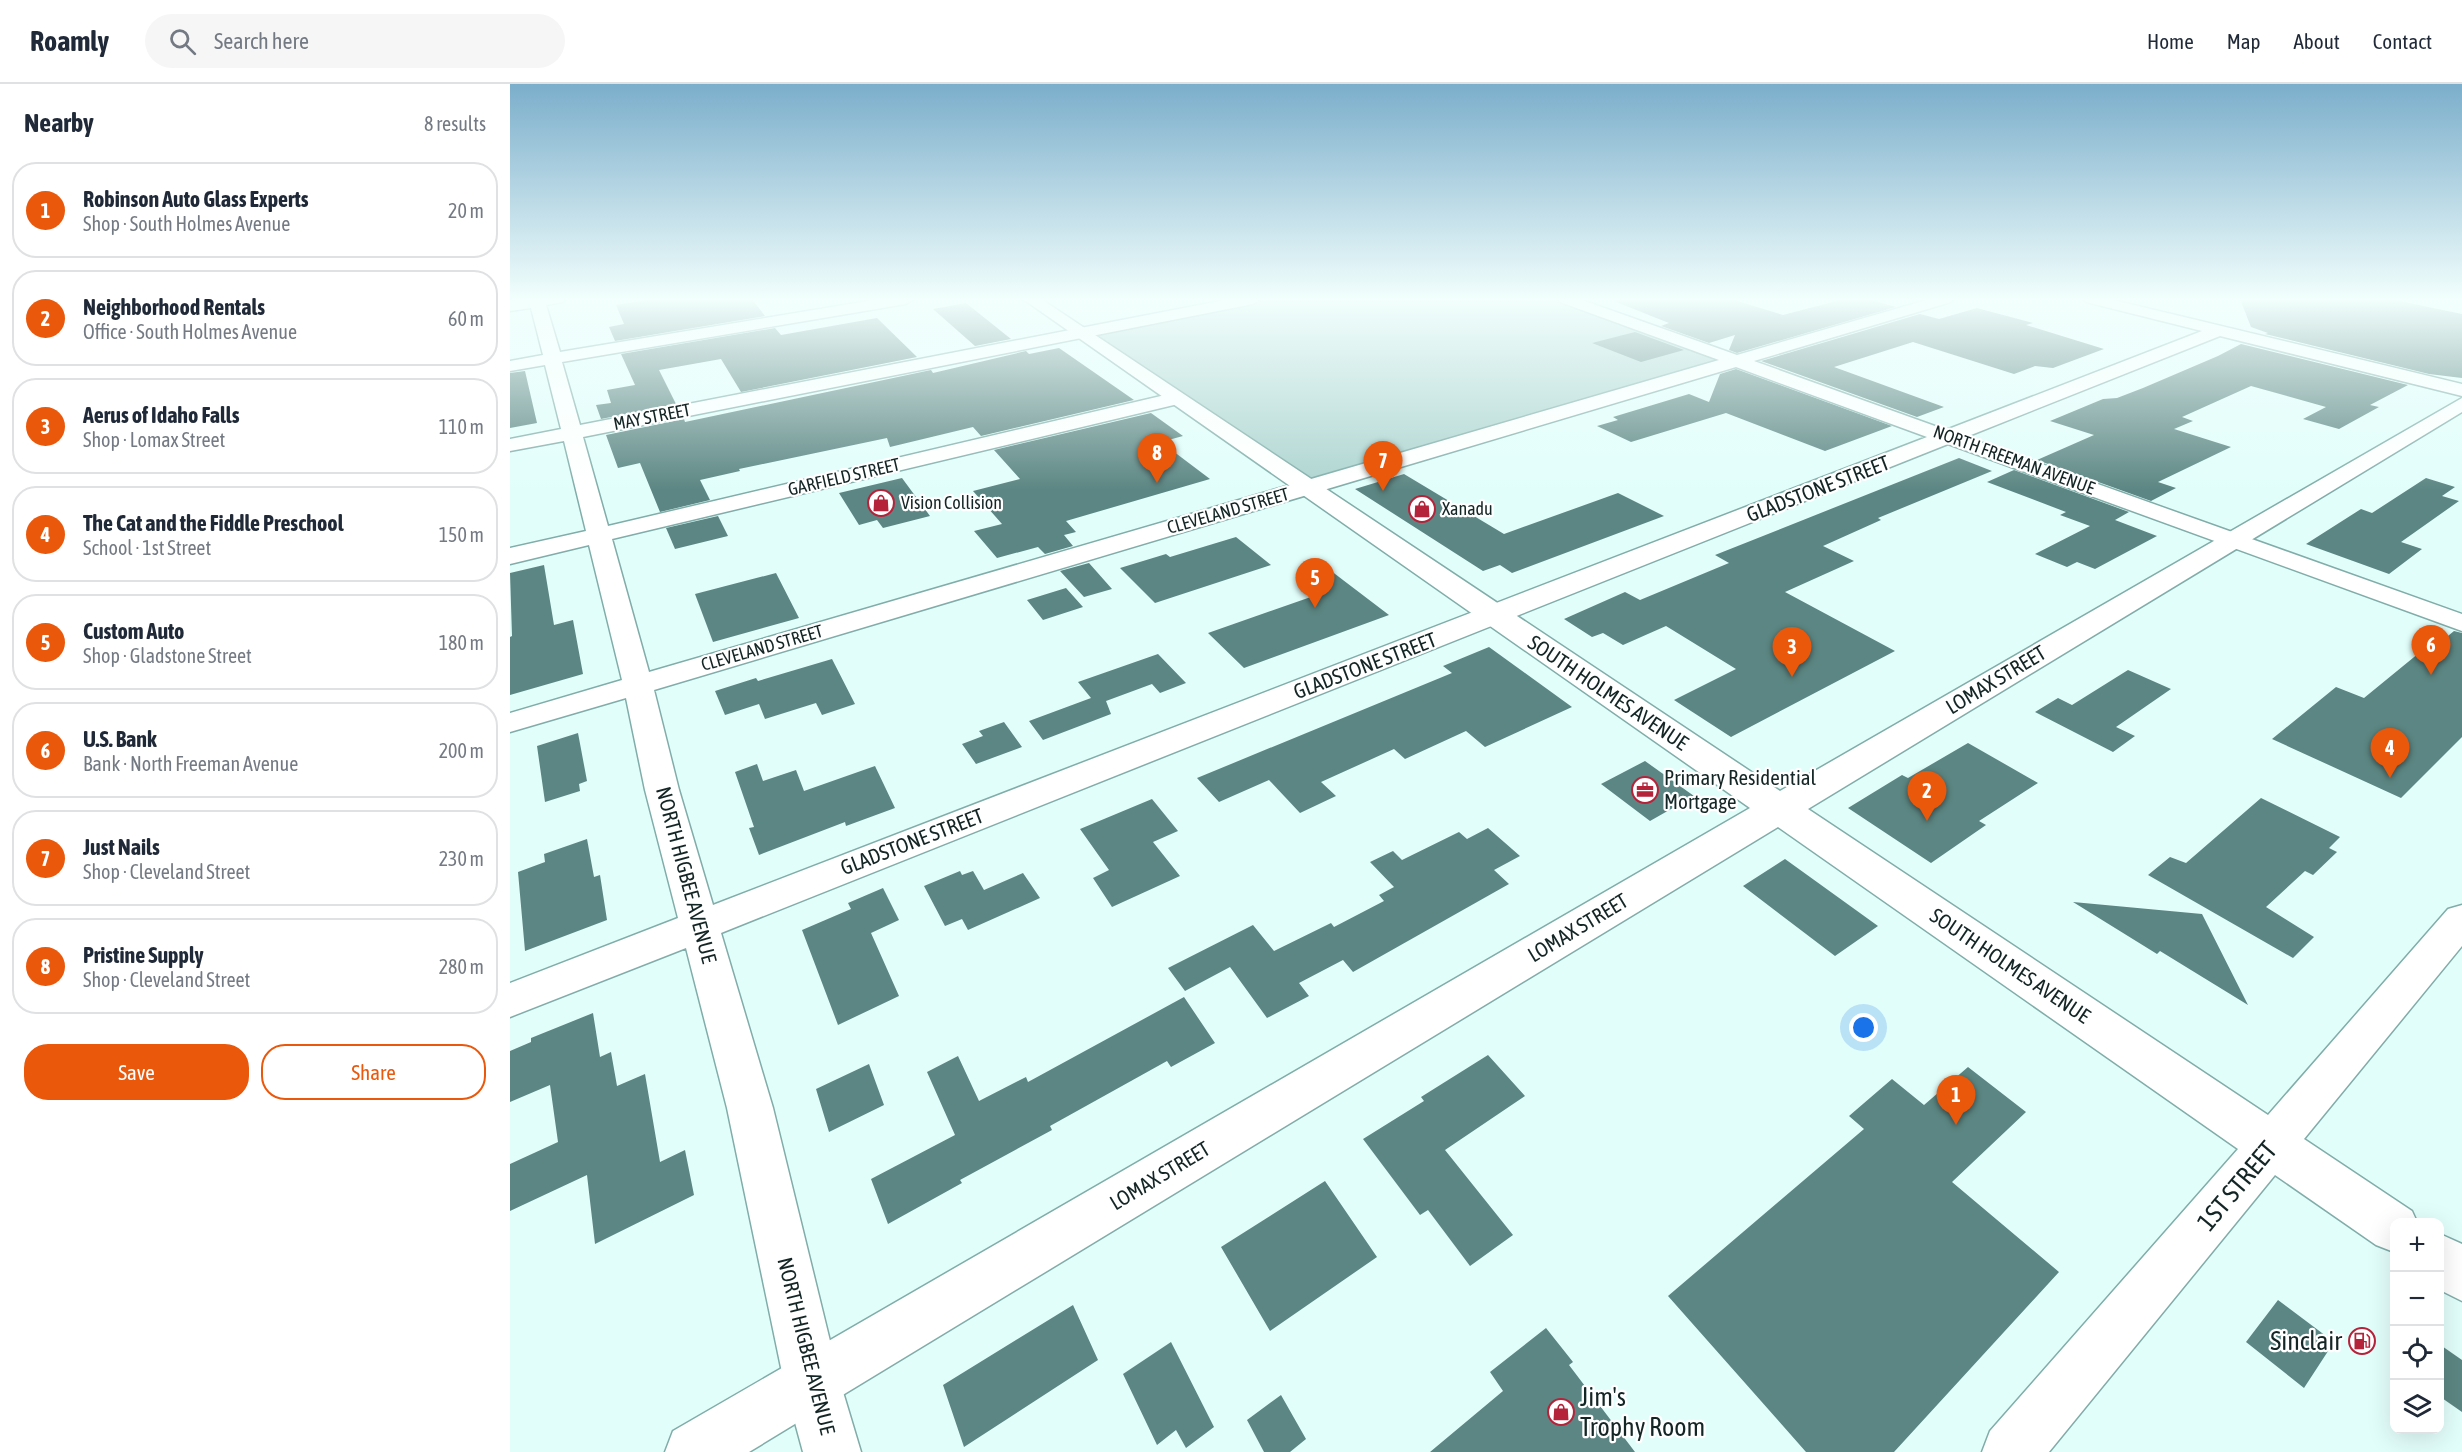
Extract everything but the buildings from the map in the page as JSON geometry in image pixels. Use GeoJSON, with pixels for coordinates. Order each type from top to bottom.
{"type":"FeatureCollection","features":[{"type":"Feature","properties":{"kind":"street"},"geometry":{"type":"LineString","coordinates":[[510,366],[527,363]]}},
{"type":"Feature","properties":{"kind":"street","name":"NORTH HIGBEE AVENUE"},"geometry":{"type":"LineString","coordinates":[[554,363],[638,685],[662,790],[750,1108],[812,1382],[832,1452]]}},
{"type":"Feature","properties":{"kind":"street","name":"MAY STREET"},"geometry":{"type":"LineString","coordinates":[[510,445],[927,363]]}},
{"type":"Feature","properties":{"kind":"street","name":"SOUTH HOLMES AVENUE"},"geometry":{"type":"LineString","coordinates":[[1125,363],[1777,809],[2273,1143],[2390,1225]]}},
{"type":"Feature","properties":{"kind":"street","name":"CLEVELAND STREET"},"geometry":{"type":"LineString","coordinates":[[510,723],[1734,363]]}},
{"type":"Feature","properties":{"kind":"street","name":"NORTH FREEMAN AVENUE"},"geometry":{"type":"LineString","coordinates":[[1739,363],[2462,623]]}},
{"type":"Feature","properties":{"kind":"street","name":"GLADSTONE STREET"},"geometry":{"type":"LineString","coordinates":[[510,1000],[2137,363]]}},
{"type":"Feature","properties":{"kind":"street"},"geometry":{"type":"LineString","coordinates":[[2352,363],[2462,390]]}},
{"type":"Feature","properties":{"kind":"street","name":"GARFIELD STREET"},"geometry":{"type":"LineString","coordinates":[[510,556],[1178,398]]}},
{"type":"Feature","properties":{"kind":"street","name":"LOMAX STREET"},"geometry":{"type":"LineString","coordinates":[[694,1452],[2462,404]]}},
{"type":"Feature","properties":{"kind":"street","name":"1ST STREET"},"geometry":{"type":"LineString","coordinates":[[2011,1452],[2462,920]]}},
{"type":"Feature","properties":{"kind":"street"},"geometry":{"type":"LineString","coordinates":[[2444,1262],[2462,1275]]}},
{"type":"Feature","properties":{"kind":"shaded area"},"geometry":{"type":"Polygon","coordinates":[[[1124,363],[1731,363],[1309,487],[1124,363]]]}},
{"type":"Feature","properties":{"kind":"place","name":"Pristine Supply"},"geometry":{"type":"Point","coordinates":[1157,483]}},
{"type":"Feature","properties":{"kind":"place","name":"Just Nails"},"geometry":{"type":"Point","coordinates":[1383,491]}},
{"type":"Feature","properties":{"kind":"place","name":"Vision Collision"},"geometry":{"type":"Point","coordinates":[881,503]}},
{"type":"Feature","properties":{"kind":"place","name":"Xanadu"},"geometry":{"type":"Point","coordinates":[1422,509]}},
{"type":"Feature","properties":{"kind":"place","name":"Custom Auto"},"geometry":{"type":"Point","coordinates":[1315,608]}},
{"type":"Feature","properties":{"kind":"place","name":"U.S. Bank"},"geometry":{"type":"Point","coordinates":[2431,675]}},
{"type":"Feature","properties":{"kind":"place","name":"Aerus of Idaho Falls"},"geometry":{"type":"Point","coordinates":[1792,677]}},
{"type":"Feature","properties":{"kind":"place","name":"The Cat and the Fiddle Preschool"},"geometry":{"type":"Point","coordinates":[2390,778]}},
{"type":"Feature","properties":{"kind":"place","name":"Primary Residential Mortgage"},"geometry":{"type":"Point","coordinates":[1645,790]}},
{"type":"Feature","properties":{"kind":"place","name":"Neighborhood Rentals"},"geometry":{"type":"Point","coordinates":[1927,821]}},
{"type":"Feature","properties":{"kind":"place","name":"Robinson Auto Glass Experts"},"geometry":{"type":"Point","coordinates":[1956,1125]}},
{"type":"Feature","properties":{"kind":"place","name":"Sinclair"},"geometry":{"type":"Point","coordinates":[2362,1341]}},
{"type":"Feature","properties":{"kind":"place","name":"Jim's Trophy Room"},"geometry":{"type":"Point","coordinates":[1561,1412]}}]}
